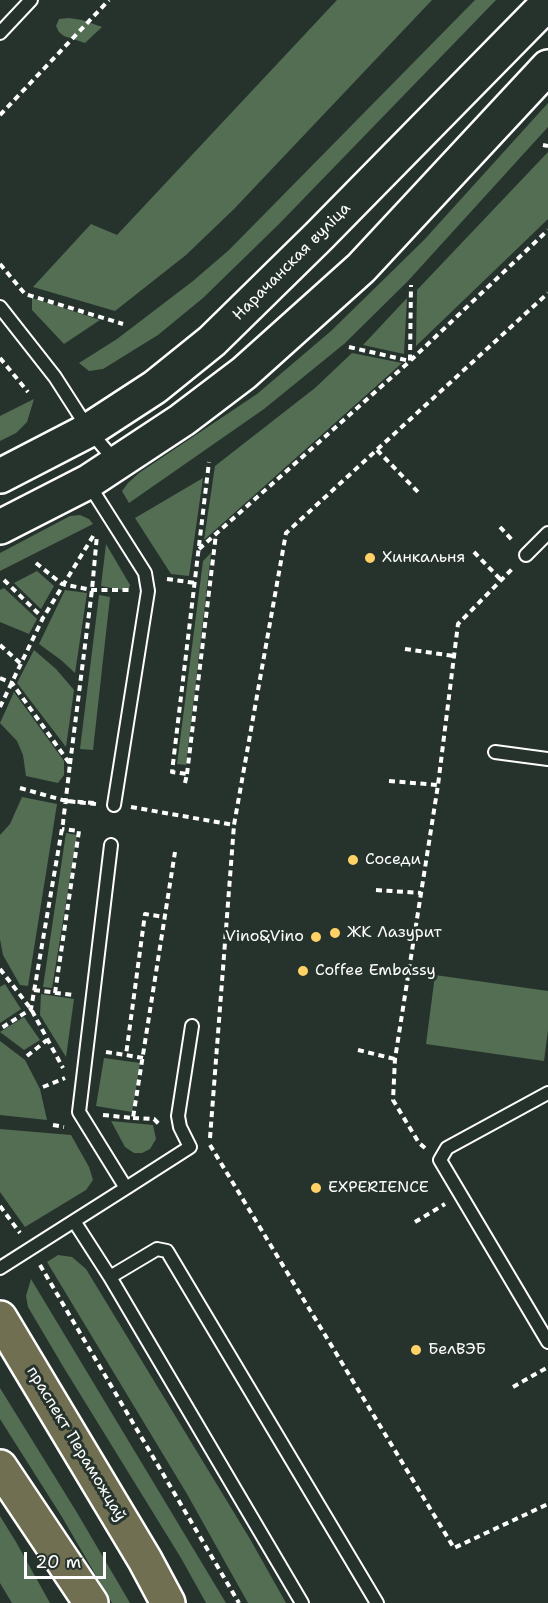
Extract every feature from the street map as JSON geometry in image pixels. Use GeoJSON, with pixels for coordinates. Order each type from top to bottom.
{"type":"FeatureCollection","features":[{"type":"Feature","properties":{"kind":"main road","name":"Нарачанская вуліца"},"geometry":{"type":"LineString","coordinates":[[0,476],[89,430],[155,387],[212,341],[319,236],[548,3]]}},
{"type":"Feature","properties":{"kind":"main road"},"geometry":{"type":"LineString","coordinates":[[0,526],[88,482],[182,420],[244,373],[361,268],[548,68]]}},
{"type":"Feature","properties":{"kind":"main road","name":"праспект Пераможцаў"},"geometry":{"type":"LineString","coordinates":[[0,1318],[139,1550],[168,1603]]}},
{"type":"Feature","properties":{"kind":"main road"},"geometry":{"type":"LineString","coordinates":[[0,1467],[91,1603]]}},
{"type":"Feature","properties":{"kind":"lane"},"geometry":{"type":"LineString","coordinates":[[0,33],[31,0]]}},
{"type":"Feature","properties":{"kind":"lane"},"geometry":{"type":"LineString","coordinates":[[0,307],[55,376],[89,430],[117,463]]}},
{"type":"Feature","properties":{"kind":"lane"},"geometry":{"type":"LineString","coordinates":[[88,482],[145,573],[148,591],[114,805]]}},
{"type":"Feature","properties":{"kind":"lane"},"geometry":{"type":"LineString","coordinates":[[526,555],[548,533]]}},
{"type":"Feature","properties":{"kind":"lane"},"geometry":{"type":"LineString","coordinates":[[495,752],[548,759]]}},
{"type":"Feature","properties":{"kind":"lane"},"geometry":{"type":"LineString","coordinates":[[111,845],[79,1112],[126,1188]]}},
{"type":"Feature","properties":{"kind":"lane"},"geometry":{"type":"LineString","coordinates":[[0,1268],[190,1147],[180,1127],[178,1116],[192,1026]]}},
{"type":"Feature","properties":{"kind":"lane"},"geometry":{"type":"LineString","coordinates":[[548,1093],[447,1148],[440,1160],[548,1342]]}},
{"type":"Feature","properties":{"kind":"lane"},"geometry":{"type":"LineString","coordinates":[[74,1221],[110,1277],[302,1603]]}},
{"type":"Feature","properties":{"kind":"lane"},"geometry":{"type":"LineString","coordinates":[[110,1277],[157,1249],[167,1251],[377,1603]]}},
{"type":"Feature","properties":{"kind":"path"},"geometry":{"type":"LineString","coordinates":[[0,115],[109,0]]}},
{"type":"Feature","properties":{"kind":"path"},"geometry":{"type":"LineString","coordinates":[[199,549],[410,361],[548,230]]}},
{"type":"Feature","properties":{"kind":"path"},"geometry":{"type":"LineString","coordinates":[[0,264],[25,294],[123,324]]}},
{"type":"Feature","properties":{"kind":"path"},"geometry":{"type":"LineString","coordinates":[[410,361],[411,285]]}},
{"type":"Feature","properties":{"kind":"path"},"geometry":{"type":"LineString","coordinates":[[548,293],[286,533],[234,825],[209,1144],[454,1548],[548,1504]]}},
{"type":"Feature","properties":{"kind":"path"},"geometry":{"type":"LineString","coordinates":[[349,347],[410,361]]}},
{"type":"Feature","properties":{"kind":"path"},"geometry":{"type":"LineString","coordinates":[[0,358],[28,392]]}},
{"type":"Feature","properties":{"kind":"path"},"geometry":{"type":"LineString","coordinates":[[377,450],[420,494]]}},
{"type":"Feature","properties":{"kind":"path"},"geometry":{"type":"LineString","coordinates":[[187,774],[172,772],[209,462]]}},
{"type":"Feature","properties":{"kind":"path"},"geometry":{"type":"LineString","coordinates":[[0,707],[43,618],[98,529],[66,801],[31,1009],[0,1029]]}},
{"type":"Feature","properties":{"kind":"path"},"geometry":{"type":"LineString","coordinates":[[185,783],[216,533]]}},
{"type":"Feature","properties":{"kind":"path"},"geometry":{"type":"LineString","coordinates":[[474,552],[501,580]]}},
{"type":"Feature","properties":{"kind":"path"},"geometry":{"type":"LineString","coordinates":[[440,1160],[419,1143],[393,1100],[395,1059],[438,785],[458,624],[526,555]]}},
{"type":"Feature","properties":{"kind":"path"},"geometry":{"type":"LineString","coordinates":[[36,563],[62,584],[92,590],[148,591]]}},
{"type":"Feature","properties":{"kind":"path"},"geometry":{"type":"LineString","coordinates":[[4,580],[43,618]]}},
{"type":"Feature","properties":{"kind":"path"},"geometry":{"type":"LineString","coordinates":[[0,645],[21,664]]}},
{"type":"Feature","properties":{"kind":"path"},"geometry":{"type":"LineString","coordinates":[[405,648],[454,656]]}},
{"type":"Feature","properties":{"kind":"path"},"geometry":{"type":"LineString","coordinates":[[0,678],[12,683],[70,764]]}},
{"type":"Feature","properties":{"kind":"path"},"geometry":{"type":"LineString","coordinates":[[388,781],[438,785]]}},
{"type":"Feature","properties":{"kind":"path"},"geometry":{"type":"LineString","coordinates":[[20,788],[66,801]]}},
{"type":"Feature","properties":{"kind":"path"},"geometry":{"type":"LineString","coordinates":[[133,807],[234,825]]}},
{"type":"Feature","properties":{"kind":"path"},"geometry":{"type":"LineString","coordinates":[[55,993],[79,831],[62,829]]}},
{"type":"Feature","properties":{"kind":"path"},"geometry":{"type":"LineString","coordinates":[[133,1118],[175,852]]}},
{"type":"Feature","properties":{"kind":"path"},"geometry":{"type":"LineString","coordinates":[[376,890],[421,893]]}},
{"type":"Feature","properties":{"kind":"path"},"geometry":{"type":"LineString","coordinates":[[143,1058],[126,1055],[145,914],[164,917]]}},
{"type":"Feature","properties":{"kind":"path"},"geometry":{"type":"LineString","coordinates":[[0,969],[31,1009],[68,1077],[61,1110],[68,1127],[53,1125]]}},
{"type":"Feature","properties":{"kind":"path"},"geometry":{"type":"LineString","coordinates":[[0,982],[6,979]]}},
{"type":"Feature","properties":{"kind":"path"},"geometry":{"type":"LineString","coordinates":[[27,1056],[47,1040]]}},
{"type":"Feature","properties":{"kind":"path"},"geometry":{"type":"LineString","coordinates":[[358,1050],[395,1059]]}},
{"type":"Feature","properties":{"kind":"path"},"geometry":{"type":"LineString","coordinates":[[43,1087],[68,1077]]}},
{"type":"Feature","properties":{"kind":"path"},"geometry":{"type":"LineString","coordinates":[[61,1110],[154,1119],[161,1126]]}},
{"type":"Feature","properties":{"kind":"path"},"geometry":{"type":"LineString","coordinates":[[103,1115],[108,1124]]}},
{"type":"Feature","properties":{"kind":"path"},"geometry":{"type":"LineString","coordinates":[[415,1222],[460,1195]]}},
{"type":"Feature","properties":{"kind":"path"},"geometry":{"type":"LineString","coordinates":[[0,1206],[21,1235],[30,1229]]}},
{"type":"Feature","properties":{"kind":"path"},"geometry":{"type":"LineString","coordinates":[[30,1248],[239,1603]]}},
{"type":"Feature","properties":{"kind":"path"},"geometry":{"type":"LineString","coordinates":[[513,1387],[548,1366]]}},
{"type":"Feature","properties":{"kind":"green space"},"geometry":{"type":"Polygon","coordinates":[[[337,0],[432,0],[234,209],[186,255],[115,311],[33,287],[91,224],[117,235],[337,0]]]}},
{"type":"Feature","properties":{"kind":"green space"},"geometry":{"type":"Polygon","coordinates":[[[475,0],[496,0],[279,224],[203,298],[158,335],[103,369],[89,371],[79,363],[117,339],[193,281],[229,250],[475,0]]]}},
{"type":"Feature","properties":{"kind":"green space"},"geometry":{"type":"Polygon","coordinates":[[[69,18],[102,27],[85,43],[59,32],[56,26],[59,19],[69,18]]]}},
{"type":"Feature","properties":{"kind":"green space"},"geometry":{"type":"Polygon","coordinates":[[[548,103],[548,127],[407,282],[344,344],[264,409],[129,503],[122,491],[128,483],[139,473],[257,394],[331,331],[424,240],[548,103]]]}},
{"type":"Feature","properties":{"kind":"green space"},"geometry":{"type":"Polygon","coordinates":[[[548,152],[548,219],[416,346],[417,290],[548,152]]]}},
{"type":"Feature","properties":{"kind":"green space"},"geometry":{"type":"Polygon","coordinates":[[[32,298],[100,320],[64,344],[32,310],[32,298]]]}},
{"type":"Feature","properties":{"kind":"green space"},"geometry":{"type":"Polygon","coordinates":[[[407,298],[404,354],[363,345],[407,298]]]}},
{"type":"Feature","properties":{"kind":"green space"},"geometry":{"type":"Polygon","coordinates":[[[352,353],[402,363],[204,540],[215,466],[315,388],[352,353]]]}},
{"type":"Feature","properties":{"kind":"green space"},"geometry":{"type":"Polygon","coordinates":[[[34,399],[27,422],[16,433],[0,441],[0,416],[34,399]]]}},
{"type":"Feature","properties":{"kind":"green space"},"geometry":{"type":"Polygon","coordinates":[[[203,478],[189,576],[171,574],[135,518],[203,478]]]}},
{"type":"Feature","properties":{"kind":"green space"},"geometry":{"type":"Polygon","coordinates":[[[80,515],[89,519],[93,524],[0,571],[0,553],[70,516],[80,515]]]}},
{"type":"Feature","properties":{"kind":"green space"},"geometry":{"type":"Polygon","coordinates":[[[106,544],[130,585],[128,591],[101,586],[106,544]]]}},
{"type":"Feature","properties":{"kind":"green space"},"geometry":{"type":"Polygon","coordinates":[[[211,553],[186,765],[177,764],[203,561],[211,553]]]}},
{"type":"Feature","properties":{"kind":"green space"},"geometry":{"type":"Polygon","coordinates":[[[37,571],[54,586],[41,609],[14,583],[37,571]]]}},
{"type":"Feature","properties":{"kind":"green space"},"geometry":{"type":"Polygon","coordinates":[[[4,588],[37,619],[29,634],[0,622],[0,590],[4,588]]]}},
{"type":"Feature","properties":{"kind":"green space"},"geometry":{"type":"Polygon","coordinates":[[[65,590],[87,593],[75,673],[39,644],[65,590]]]}},
{"type":"Feature","properties":{"kind":"green space"},"geometry":{"type":"Polygon","coordinates":[[[99,595],[110,597],[93,750],[80,749],[99,595]]]}},
{"type":"Feature","properties":{"kind":"green space"},"geometry":{"type":"Polygon","coordinates":[[[34,650],[56,669],[74,690],[66,747],[17,683],[34,650]]]}},
{"type":"Feature","properties":{"kind":"green space"},"geometry":{"type":"Polygon","coordinates":[[[14,692],[64,761],[64,775],[58,783],[26,776],[23,755],[17,741],[0,723],[14,692]]]}},
{"type":"Feature","properties":{"kind":"green space"},"geometry":{"type":"Polygon","coordinates":[[[22,797],[57,804],[28,986],[20,985],[3,955],[0,939],[0,835],[10,824],[22,797]]]}},
{"type":"Feature","properties":{"kind":"green space"},"geometry":{"type":"Polygon","coordinates":[[[66,833],[77,835],[52,988],[43,987],[66,833]]]}},
{"type":"Feature","properties":{"kind":"green space"},"geometry":{"type":"Polygon","coordinates":[[[435,975],[548,991],[548,1030],[544,1061],[426,1044],[435,975]]]}},
{"type":"Feature","properties":{"kind":"green space"},"geometry":{"type":"Polygon","coordinates":[[[5,984],[21,1009],[0,1023],[0,987],[5,984]]]}},
{"type":"Feature","properties":{"kind":"green space"},"geometry":{"type":"Polygon","coordinates":[[[41,994],[74,999],[66,1057],[40,1015],[41,994]]]}},
{"type":"Feature","properties":{"kind":"green space"},"geometry":{"type":"Polygon","coordinates":[[[24,1017],[40,1040],[24,1050],[0,1032],[24,1017]]]}},
{"type":"Feature","properties":{"kind":"green space"},"geometry":{"type":"Polygon","coordinates":[[[0,1041],[25,1060],[40,1089],[47,1120],[0,1115],[0,1041]]]}},
{"type":"Feature","properties":{"kind":"green space"},"geometry":{"type":"Polygon","coordinates":[[[104,1058],[140,1063],[132,1112],[96,1106],[104,1058]]]}},
{"type":"Feature","properties":{"kind":"green space"},"geometry":{"type":"Polygon","coordinates":[[[111,1121],[153,1125],[156,1139],[150,1149],[142,1153],[134,1153],[125,1147],[111,1121]]]}},
{"type":"Feature","properties":{"kind":"green space"},"geometry":{"type":"Polygon","coordinates":[[[0,1129],[71,1135],[89,1167],[93,1180],[86,1190],[25,1227],[0,1192],[0,1129]]]}},
{"type":"Feature","properties":{"kind":"green space"},"geometry":{"type":"Polygon","coordinates":[[[58,1255],[72,1257],[86,1269],[250,1539],[286,1603],[248,1603],[187,1494],[47,1262],[58,1255]]]}},
{"type":"Feature","properties":{"kind":"green space"},"geometry":{"type":"Polygon","coordinates":[[[31,1279],[226,1603],[206,1603],[181,1558],[64,1368],[28,1307],[26,1296],[31,1279]]]}},
{"type":"Feature","properties":{"kind":"green space"},"geometry":{"type":"Polygon","coordinates":[[[0,1388],[130,1603],[112,1603],[62,1517],[0,1419],[0,1388]]]}},
{"type":"Feature","properties":{"kind":"green space"},"geometry":{"type":"Polygon","coordinates":[[[0,1516],[50,1603],[12,1603],[0,1583],[0,1516]]]}},
{"type":"Feature","properties":{"kind":"place","name":"Хинкальня"},"geometry":{"type":"Point","coordinates":[370,558]}},
{"type":"Feature","properties":{"kind":"place","name":"Соседи"},"geometry":{"type":"Point","coordinates":[353,860]}},
{"type":"Feature","properties":{"kind":"place","name":"ЖК Лазурит"},"geometry":{"type":"Point","coordinates":[335,933]}},
{"type":"Feature","properties":{"kind":"place","name":"Vino&Vino"},"geometry":{"type":"Point","coordinates":[316,937]}},
{"type":"Feature","properties":{"kind":"place","name":"Coffee Embassy"},"geometry":{"type":"Point","coordinates":[303,971]}},
{"type":"Feature","properties":{"kind":"place","name":"EXPERIENCE"},"geometry":{"type":"Point","coordinates":[316,1188]}},
{"type":"Feature","properties":{"kind":"place","name":"БелВЭБ"},"geometry":{"type":"Point","coordinates":[416,1350]}}]}
